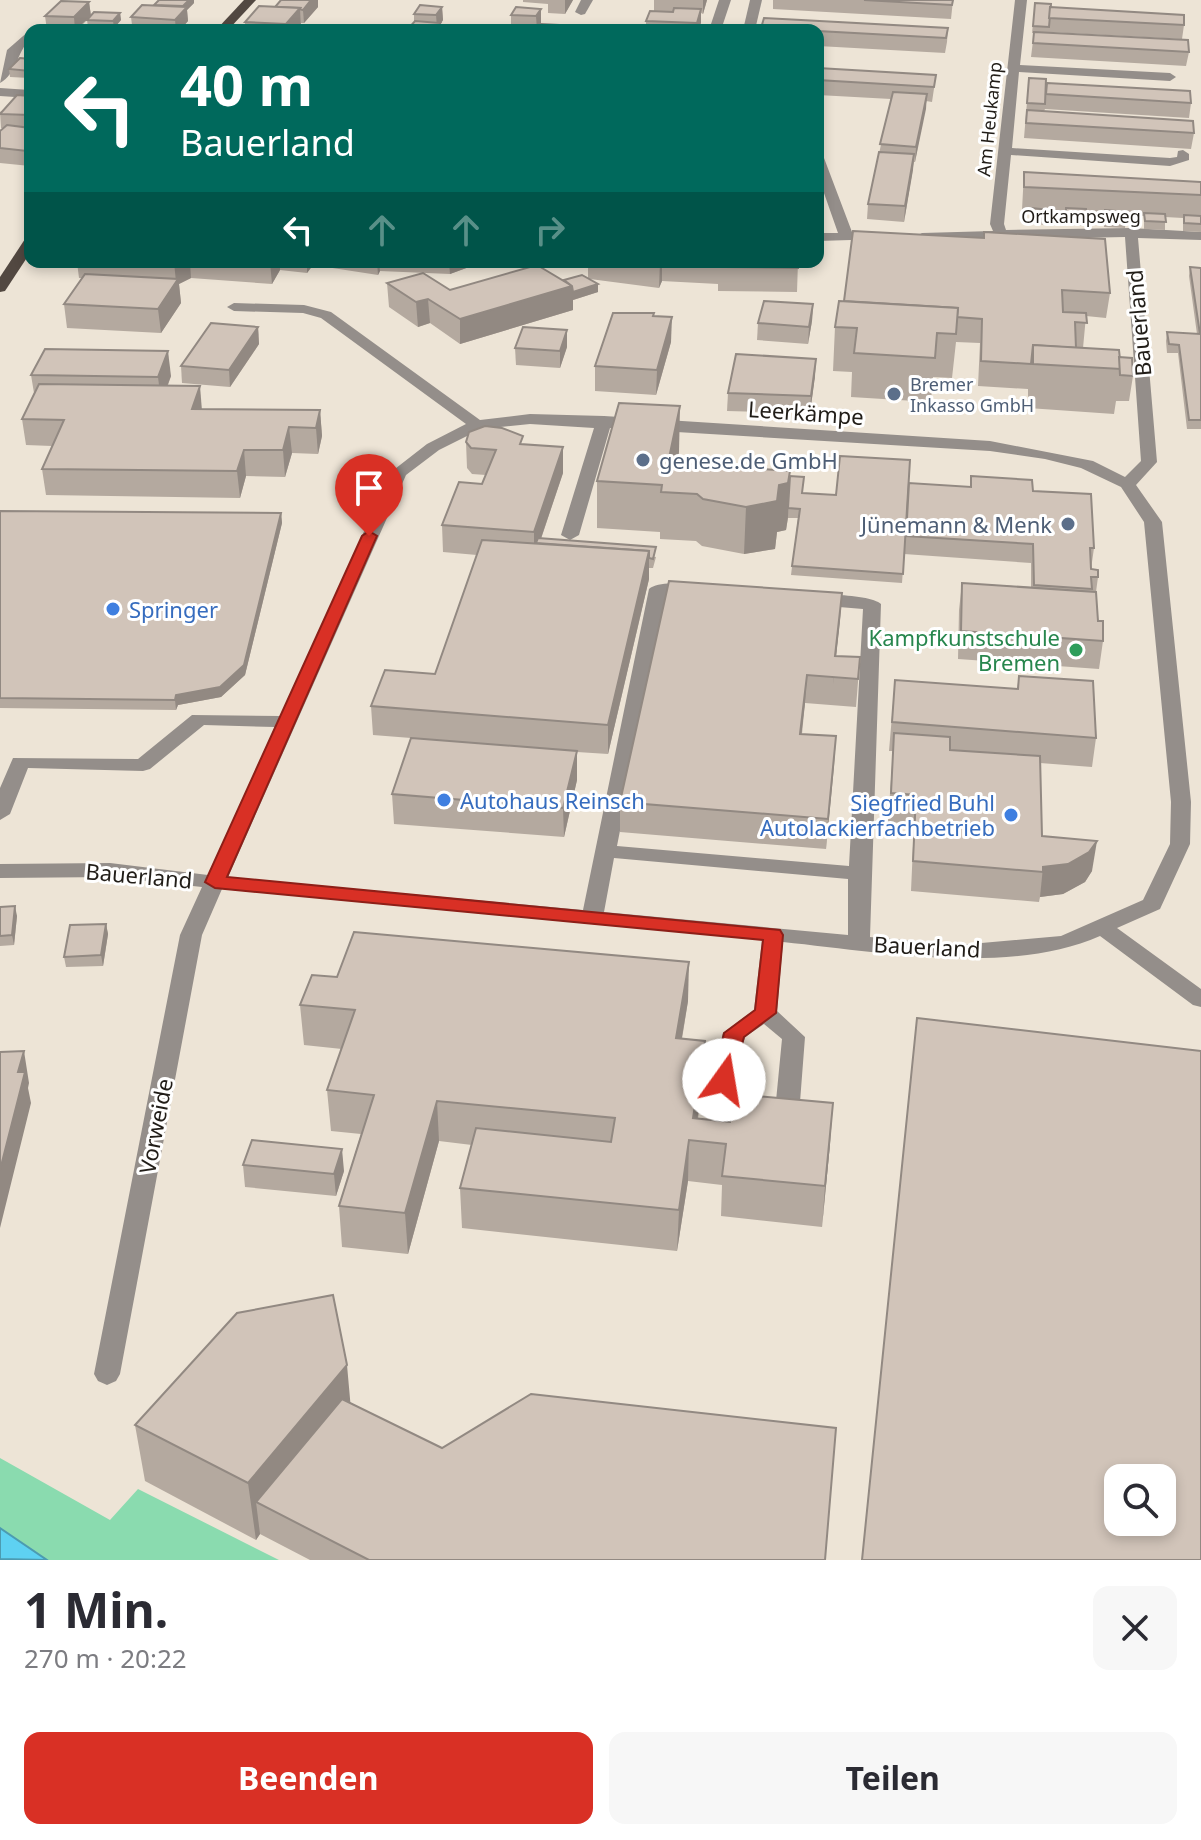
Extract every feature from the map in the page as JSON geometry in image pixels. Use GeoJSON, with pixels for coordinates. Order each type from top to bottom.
{"type":"FeatureCollection","features":[{"type":"Feature","properties":{"kind":"main road"},"geometry":{"type":"LineString","coordinates":[[228,24],[250,0]]}},
{"type":"Feature","properties":{"kind":"main road"},"geometry":{"type":"LineString","coordinates":[[0,288],[24,251]]}},
{"type":"Feature","properties":{"kind":"street"},"geometry":{"type":"LineString","coordinates":[[581,12],[587,0]]}},
{"type":"Feature","properties":{"kind":"street"},"geometry":{"type":"LineString","coordinates":[[717,24],[725,0]]}},
{"type":"Feature","properties":{"kind":"street"},"geometry":{"type":"LineString","coordinates":[[750,24],[756,0]]}},
{"type":"Feature","properties":{"kind":"street","name":"Am Heukamp"},"geometry":{"type":"LineString","coordinates":[[1001,234],[997,224],[1020,4]]}},
{"type":"Feature","properties":{"kind":"street"},"geometry":{"type":"LineString","coordinates":[[0,79],[6,73],[13,50],[24,39]]}},
{"type":"Feature","properties":{"kind":"street"},"geometry":{"type":"LineString","coordinates":[[1013,68],[1170,77]]}},
{"type":"Feature","properties":{"kind":"street"},"geometry":{"type":"LineString","coordinates":[[0,92],[24,94]]}},
{"type":"Feature","properties":{"kind":"street"},"geometry":{"type":"LineString","coordinates":[[1004,151],[1170,162],[1183,160],[1183,154]]}},
{"type":"Feature","properties":{"kind":"street"},"geometry":{"type":"LineString","coordinates":[[824,175],[846,236]]}},
{"type":"Feature","properties":{"kind":"street","name":"Ortkampsweg"},"geometry":{"type":"LineString","coordinates":[[824,237],[1131,232],[1201,236]]}},
{"type":"Feature","properties":{"kind":"street","name":"Bauerland"},"geometry":{"type":"LineString","coordinates":[[0,871],[110,870],[959,952],[1065,943],[1152,904],[1180,844],[1181,802],[1153,522],[1127,484],[1149,462],[1131,232]]}},
{"type":"Feature","properties":{"kind":"street"},"geometry":{"type":"LineString","coordinates":[[234,307],[304,309],[326,315],[477,425]]}},
{"type":"Feature","properties":{"kind":"street","name":"Leerkämpe"},"geometry":{"type":"LineString","coordinates":[[215,882],[399,472],[433,447],[477,425],[530,419],[604,421],[990,446],[1087,464],[1127,484]]}},
{"type":"Feature","properties":{"kind":"street"},"geometry":{"type":"LineString","coordinates":[[570,535],[604,421]]}},
{"type":"Feature","properties":{"kind":"street"},"geometry":{"type":"LineString","coordinates":[[592,918],[658,589],[719,594]]}},
{"type":"Feature","properties":{"kind":"street"},"geometry":{"type":"LineString","coordinates":[[796,599],[872,604],[859,873],[859,943]]}},
{"type":"Feature","properties":{"kind":"street"},"geometry":{"type":"LineString","coordinates":[[0,814],[20,762],[143,765],[199,719],[286,722]]}},
{"type":"Feature","properties":{"kind":"street"},"geometry":{"type":"LineString","coordinates":[[605,851],[859,873]]}},
{"type":"Feature","properties":{"kind":"street","name":"Vorweide"},"geometry":{"type":"LineString","coordinates":[[107,1374],[191,935],[215,882]]}},
{"type":"Feature","properties":{"kind":"street"},"geometry":{"type":"LineString","coordinates":[[1102,927],[1201,1000]]}},
{"type":"Feature","properties":{"kind":"street"},"geometry":{"type":"LineString","coordinates":[[765,1013],[773,935]]}},
{"type":"Feature","properties":{"kind":"street"},"geometry":{"type":"LineString","coordinates":[[724,1080],[734,1033],[765,1013]]}},
{"type":"Feature","properties":{"kind":"street"},"geometry":{"type":"LineString","coordinates":[[765,1013],[794,1037],[788,1102],[780,1113],[766,1112]]}},
{"type":"Feature","properties":{"kind":"green space"},"geometry":{"type":"Polygon","coordinates":[[[0,1458],[110,1520],[138,1489],[279,1560],[47,1560],[0,1528],[0,1458]]]}},
{"type":"Feature","properties":{"kind":"water"},"geometry":{"type":"Polygon","coordinates":[[[0,1528],[47,1560],[0,1559],[0,1528]]]}},
{"type":"Feature","properties":{"kind":"building"},"geometry":{"type":"Polygon","coordinates":[[[159,0],[189,0],[183,6],[154,5],[159,0]]]}},
{"type":"Feature","properties":{"kind":"building"},"geometry":{"type":"Polygon","coordinates":[[[281,0],[311,0],[303,10],[275,7],[281,0]]]}},
{"type":"Feature","properties":{"kind":"building"},"geometry":{"type":"Polygon","coordinates":[[[864,0],[953,0],[952,5],[864,0]]]}},
{"type":"Feature","properties":{"kind":"building"},"geometry":{"type":"Polygon","coordinates":[[[61,1],[89,2],[74,17],[45,16],[61,1]]]}},
{"type":"Feature","properties":{"kind":"building"},"geometry":{"type":"Polygon","coordinates":[[[1035,3],[1051,4],[1049,27],[1033,26],[1035,3]]]}},
{"type":"Feature","properties":{"kind":"building"},"geometry":{"type":"Polygon","coordinates":[[[142,5],[187,7],[175,20],[131,17],[142,5]]]}},
{"type":"Feature","properties":{"kind":"building"},"geometry":{"type":"Polygon","coordinates":[[[420,5],[442,7],[436,15],[414,14],[420,5]]]}},
{"type":"Feature","properties":{"kind":"building"},"geometry":{"type":"Polygon","coordinates":[[[259,6],[300,8],[286,24],[245,22],[259,6]]]}},
{"type":"Feature","properties":{"kind":"building"},"geometry":{"type":"Polygon","coordinates":[[[516,7],[541,9],[536,16],[511,15],[516,7]]]}},
{"type":"Feature","properties":{"kind":"building"},"geometry":{"type":"Polygon","coordinates":[[[1050,7],[1184,15],[1184,25],[1049,18],[1050,7]]]}},
{"type":"Feature","properties":{"kind":"building"},"geometry":{"type":"Polygon","coordinates":[[[674,8],[701,9],[697,23],[646,21],[650,11],[673,12],[674,8]]]}},
{"type":"Feature","properties":{"kind":"building"},"geometry":{"type":"Polygon","coordinates":[[[94,12],[120,13],[113,21],[87,20],[94,12]]]}},
{"type":"Feature","properties":{"kind":"building"},"geometry":{"type":"Polygon","coordinates":[[[764,18],[948,28],[946,38],[824,31],[824,24],[762,24],[764,18]]]}},
{"type":"Feature","properties":{"kind":"building"},"geometry":{"type":"Polygon","coordinates":[[[415,21],[440,23],[439,24],[412,24],[415,21]]]}},
{"type":"Feature","properties":{"kind":"building"},"geometry":{"type":"Polygon","coordinates":[[[1034,32],[1188,40],[1189,52],[1033,43],[1034,32]]]}},
{"type":"Feature","properties":{"kind":"building"},"geometry":{"type":"Polygon","coordinates":[[[20,58],[24,58],[24,70],[9,69],[20,58]]]}},
{"type":"Feature","properties":{"kind":"building"},"geometry":{"type":"Polygon","coordinates":[[[824,68],[936,75],[934,87],[824,80],[824,68]]]}},
{"type":"Feature","properties":{"kind":"building"},"geometry":{"type":"Polygon","coordinates":[[[1029,78],[1046,79],[1045,104],[1027,103],[1029,78]]]}},
{"type":"Feature","properties":{"kind":"building"},"geometry":{"type":"Polygon","coordinates":[[[1047,83],[1190,91],[1191,103],[1046,94],[1047,83]]]}},
{"type":"Feature","properties":{"kind":"building"},"geometry":{"type":"Polygon","coordinates":[[[893,92],[927,94],[916,147],[880,144],[893,92]]]}},
{"type":"Feature","properties":{"kind":"building"},"geometry":{"type":"Polygon","coordinates":[[[17,95],[24,96],[24,115],[0,114],[17,95]]]}},
{"type":"Feature","properties":{"kind":"building"},"geometry":{"type":"Polygon","coordinates":[[[1027,110],[1193,121],[1194,133],[1026,123],[1027,110]]]}},
{"type":"Feature","properties":{"kind":"building"},"geometry":{"type":"Polygon","coordinates":[[[7,125],[24,127],[24,151],[0,148],[0,131],[7,125]]]}},
{"type":"Feature","properties":{"kind":"building"},"geometry":{"type":"Polygon","coordinates":[[[879,152],[914,154],[905,206],[868,204],[879,152]]]}},
{"type":"Feature","properties":{"kind":"building"},"geometry":{"type":"Polygon","coordinates":[[[1024,172],[1201,182],[1201,195],[1024,187],[1024,172]]]}},
{"type":"Feature","properties":{"kind":"building"},"geometry":{"type":"Polygon","coordinates":[[[1031,208],[1050,210],[1050,217],[1031,216],[1031,208]]]}},
{"type":"Feature","properties":{"kind":"building"},"geometry":{"type":"Polygon","coordinates":[[[1066,208],[1086,209],[1086,218],[1066,216],[1066,208]]]}},
{"type":"Feature","properties":{"kind":"building"},"geometry":{"type":"Polygon","coordinates":[[[1105,210],[1126,212],[1126,220],[1105,219],[1105,210]]]}},
{"type":"Feature","properties":{"kind":"building"},"geometry":{"type":"Polygon","coordinates":[[[1144,213],[1165,214],[1166,222],[1145,221],[1144,213]]]}},
{"type":"Feature","properties":{"kind":"building"},"geometry":{"type":"Polygon","coordinates":[[[1184,215],[1201,216],[1201,224],[1184,223],[1184,215]]]}},
{"type":"Feature","properties":{"kind":"building"},"geometry":{"type":"Polygon","coordinates":[[[853,231],[984,238],[984,232],[1105,239],[1110,293],[1062,290],[1063,312],[1086,313],[1087,323],[1075,322],[1076,348],[1033,345],[1031,364],[981,361],[982,319],[957,317],[958,308],[844,301],[853,231]]]}},
{"type":"Feature","properties":{"kind":"building"},"geometry":{"type":"Polygon","coordinates":[[[1190,267],[1201,268],[1201,420],[1189,420],[1179,345],[1169,344],[1167,332],[1200,334],[1190,267]]]}},
{"type":"Feature","properties":{"kind":"building"},"geometry":{"type":"Polygon","coordinates":[[[527,268],[542,268],[572,286],[460,319],[428,299],[416,302],[387,283],[423,273],[450,290],[527,268]]]}},
{"type":"Feature","properties":{"kind":"building"},"geometry":{"type":"Polygon","coordinates":[[[85,274],[178,279],[158,309],[64,304],[85,274]]]}},
{"type":"Feature","properties":{"kind":"building"},"geometry":{"type":"Polygon","coordinates":[[[582,275],[598,284],[573,292],[572,286],[564,280],[582,275]]]}},
{"type":"Feature","properties":{"kind":"building"},"geometry":{"type":"Polygon","coordinates":[[[764,301],[813,304],[809,327],[758,323],[764,301]]]}},
{"type":"Feature","properties":{"kind":"building"},"geometry":{"type":"Polygon","coordinates":[[[839,301],[958,308],[956,334],[937,333],[935,358],[854,353],[857,328],[835,327],[839,301]]]}},
{"type":"Feature","properties":{"kind":"building"},"geometry":{"type":"Polygon","coordinates":[[[613,313],[654,313],[653,316],[672,317],[657,370],[595,366],[613,313]]]}},
{"type":"Feature","properties":{"kind":"building"},"geometry":{"type":"Polygon","coordinates":[[[211,323],[258,327],[229,370],[181,366],[211,323]]]}},
{"type":"Feature","properties":{"kind":"building"},"geometry":{"type":"Polygon","coordinates":[[[523,327],[567,330],[560,351],[515,348],[523,327]]]}},
{"type":"Feature","properties":{"kind":"building"},"geometry":{"type":"Polygon","coordinates":[[[1033,345],[1119,350],[1121,369],[1033,364],[1033,345]]]}},
{"type":"Feature","properties":{"kind":"building"},"geometry":{"type":"Polygon","coordinates":[[[45,349],[168,351],[158,377],[31,375],[45,349]]]}},
{"type":"Feature","properties":{"kind":"building"},"geometry":{"type":"Polygon","coordinates":[[[736,354],[816,359],[811,396],[728,393],[736,354]]]}},
{"type":"Feature","properties":{"kind":"building"},"geometry":{"type":"Polygon","coordinates":[[[1119,357],[1132,358],[1133,376],[1120,375],[1119,357]]]}},
{"type":"Feature","properties":{"kind":"building"},"geometry":{"type":"Polygon","coordinates":[[[39,384],[200,386],[192,409],[320,410],[316,428],[289,427],[283,450],[244,450],[237,471],[42,469],[64,420],[22,419],[39,384]]]}},
{"type":"Feature","properties":{"kind":"building"},"geometry":{"type":"Polygon","coordinates":[[[619,403],[680,406],[669,458],[687,459],[690,464],[790,471],[788,483],[779,485],[777,501],[746,507],[703,499],[697,494],[661,492],[662,485],[597,481],[619,403]]]}},
{"type":"Feature","properties":{"kind":"building"},"geometry":{"type":"Polygon","coordinates":[[[485,426],[523,436],[520,444],[563,447],[534,532],[442,525],[459,482],[482,484],[496,450],[471,448],[466,442],[469,432],[485,426]]]}},
{"type":"Feature","properties":{"kind":"building"},"geometry":{"type":"Polygon","coordinates":[[[840,456],[910,460],[903,574],[792,566],[800,509],[788,508],[790,476],[804,477],[802,493],[836,495],[840,456]]]}},
{"type":"Feature","properties":{"kind":"building"},"geometry":{"type":"Polygon","coordinates":[[[971,476],[1032,480],[1033,491],[1091,494],[1094,548],[1090,548],[1091,569],[1098,570],[1098,577],[1091,577],[1092,589],[1034,585],[1033,544],[906,536],[909,483],[971,487],[971,476]]]}},
{"type":"Feature","properties":{"kind":"building"},"geometry":{"type":"Polygon","coordinates":[[[0,511],[281,513],[244,665],[220,687],[176,695],[175,700],[0,698],[0,511]]]}},
{"type":"Feature","properties":{"kind":"building"},"geometry":{"type":"Polygon","coordinates":[[[538,538],[656,547],[653,559],[649,558],[649,551],[536,543],[538,538]]]}},
{"type":"Feature","properties":{"kind":"building"},"geometry":{"type":"Polygon","coordinates":[[[482,540],[649,551],[608,725],[371,706],[385,670],[435,674],[482,540]]]}},
{"type":"Feature","properties":{"kind":"building"},"geometry":{"type":"Polygon","coordinates":[[[669,581],[842,593],[835,656],[860,657],[858,679],[807,675],[800,734],[836,736],[828,819],[620,802],[669,581]]]}},
{"type":"Feature","properties":{"kind":"building"},"geometry":{"type":"Polygon","coordinates":[[[962,583],[1096,592],[1098,621],[1103,621],[1103,641],[961,631],[962,583]]]}},
{"type":"Feature","properties":{"kind":"building"},"geometry":{"type":"Polygon","coordinates":[[[1019,676],[1093,681],[1096,738],[892,722],[895,680],[1018,689],[1019,676]]]}},
{"type":"Feature","properties":{"kind":"building"},"geometry":{"type":"Polygon","coordinates":[[[894,733],[950,737],[950,750],[1040,756],[1042,836],[1097,841],[1089,852],[1068,864],[1043,867],[1043,872],[913,861],[916,795],[891,793],[894,733]]]}},
{"type":"Feature","properties":{"kind":"building"},"geometry":{"type":"Polygon","coordinates":[[[411,738],[577,751],[563,808],[392,794],[411,738]]]}},
{"type":"Feature","properties":{"kind":"building"},"geometry":{"type":"Polygon","coordinates":[[[15,906],[12,935],[0,936],[0,907],[15,906]]]}},
{"type":"Feature","properties":{"kind":"building"},"geometry":{"type":"Polygon","coordinates":[[[106,924],[101,955],[64,957],[70,925],[106,924]]]}},
{"type":"Feature","properties":{"kind":"building"},"geometry":{"type":"Polygon","coordinates":[[[354,932],[689,962],[676,1038],[705,1041],[693,1118],[730,1122],[734,1094],[833,1103],[825,1186],[722,1176],[726,1144],[689,1140],[679,1210],[460,1188],[476,1128],[611,1142],[615,1118],[437,1101],[405,1213],[339,1206],[374,1095],[327,1090],[355,1010],[300,1005],[312,975],[337,977],[354,932]]]}},
{"type":"Feature","properties":{"kind":"building"},"geometry":{"type":"Polygon","coordinates":[[[917,1018],[1201,1051],[1201,1560],[862,1560],[917,1018]]]}},
{"type":"Feature","properties":{"kind":"building"},"geometry":{"type":"Polygon","coordinates":[[[24,1051],[18,1072],[25,1072],[0,1170],[0,1052],[24,1051]]]}},
{"type":"Feature","properties":{"kind":"building"},"geometry":{"type":"Polygon","coordinates":[[[252,1140],[342,1149],[334,1174],[243,1165],[252,1140]]]}},
{"type":"Feature","properties":{"kind":"building"},"geometry":{"type":"Polygon","coordinates":[[[333,1295],[347,1365],[248,1483],[135,1425],[237,1313],[333,1295]]]}},
{"type":"Feature","properties":{"kind":"building"},"geometry":{"type":"Polygon","coordinates":[[[531,1394],[836,1428],[825,1560],[369,1560],[256,1502],[342,1399],[442,1448],[531,1394]]]}},
{"type":"Feature","properties":{"kind":"place","name":"Bremer Inkasso GmbH"},"geometry":{"type":"Point","coordinates":[894,394]}},
{"type":"Feature","properties":{"kind":"place","name":"genese.de GmbH"},"geometry":{"type":"Point","coordinates":[643,460]}},
{"type":"Feature","properties":{"kind":"place","name":"Jünemann & Menk"},"geometry":{"type":"Point","coordinates":[1068,524]}},
{"type":"Feature","properties":{"kind":"place","name":"Springer"},"geometry":{"type":"Point","coordinates":[113,609]}},
{"type":"Feature","properties":{"kind":"place","name":"Kampfkunstschule Bremen"},"geometry":{"type":"Point","coordinates":[1076,650]}},
{"type":"Feature","properties":{"kind":"place","name":"Autohaus Reinsch"},"geometry":{"type":"Point","coordinates":[444,800]}},
{"type":"Feature","properties":{"kind":"place","name":"Siegfried Buhl Autolackierfachbetrieb"},"geometry":{"type":"Point","coordinates":[1011,815]}},
{"type":"Feature","properties":{"kind":"route"},"geometry":{"type":"LineString","coordinates":[[369,536],[215,882],[773,935],[765,1013],[734,1033],[724,1080]]}}]}
